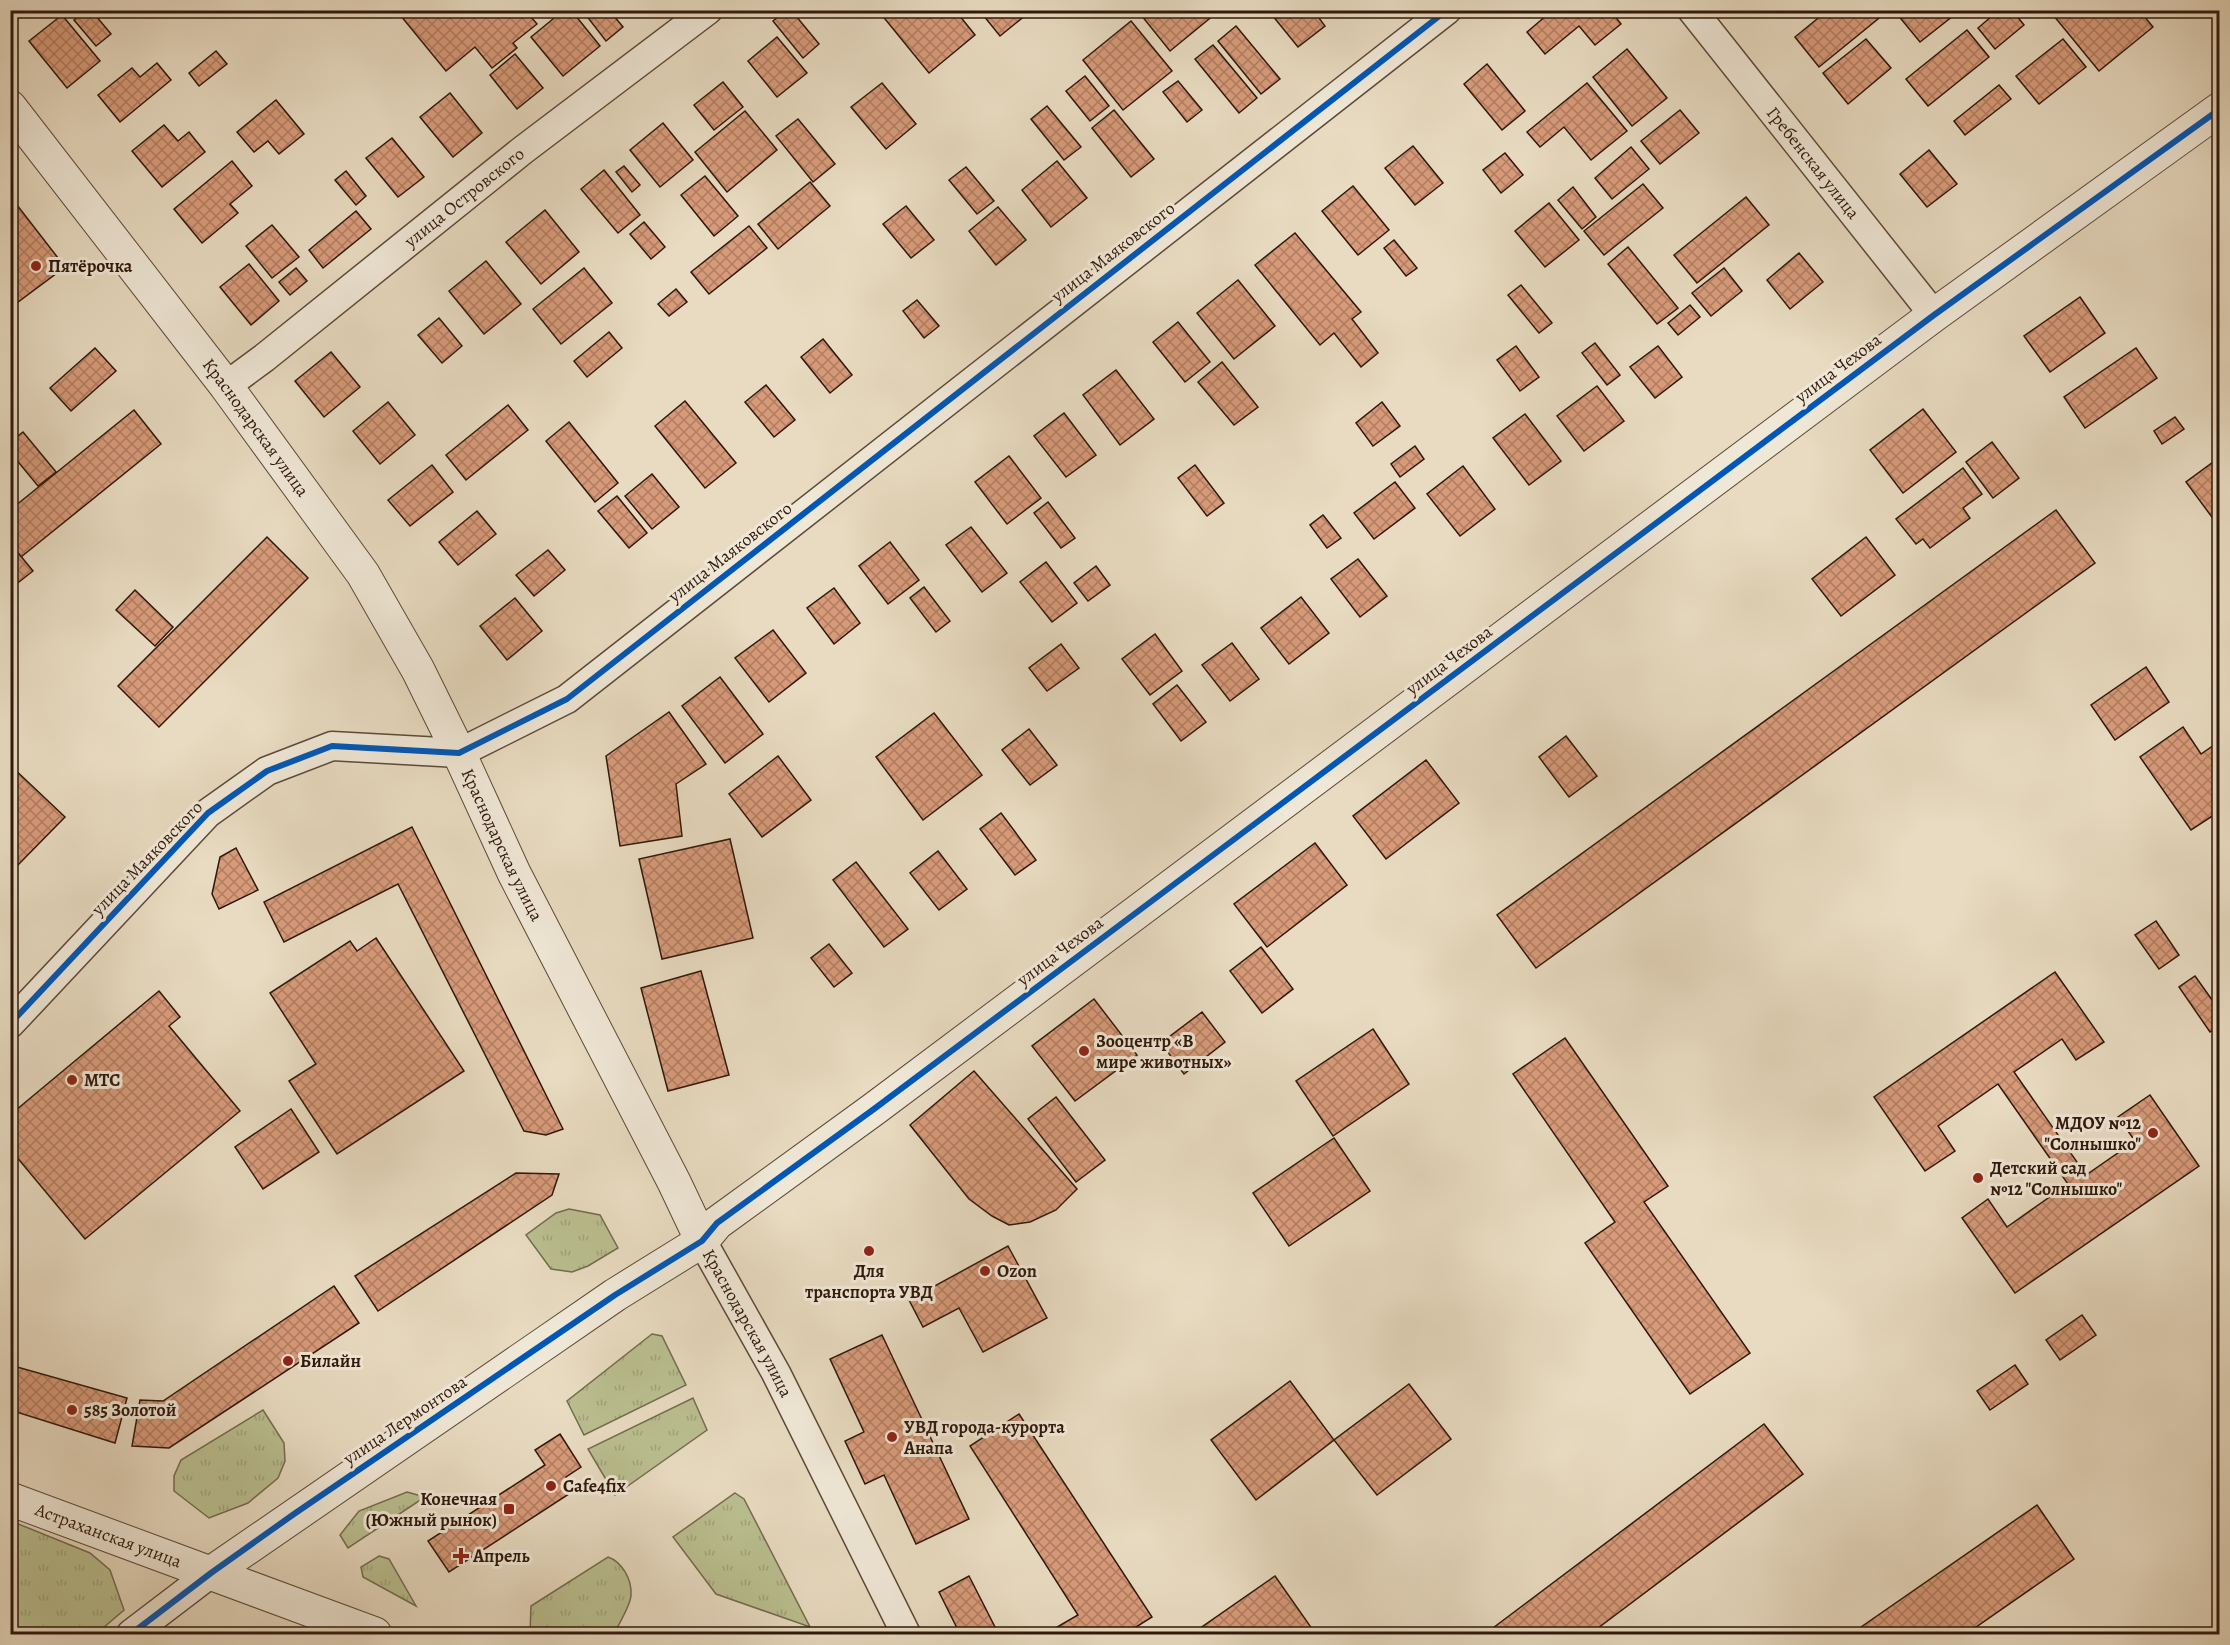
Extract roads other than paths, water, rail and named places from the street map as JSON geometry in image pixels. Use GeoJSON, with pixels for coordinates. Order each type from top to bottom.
{"type":"FeatureCollection","features":[{"type":"Feature","properties":{"kind":"street","name":"улица Островского"},"geometry":{"type":"LineString","coordinates":[[226,386],[273,351],[523,150],[708,10]]}},
{"type":"Feature","properties":{"kind":"street","name":"улица Маяковского"},"geometry":{"type":"LineString","coordinates":[[10,1024],[208,813],[267,771],[332,746],[459,753],[567,699],[1447,10]]}},
{"type":"Feature","properties":{"kind":"street","name":"Гребенская улица"},"geometry":{"type":"LineString","coordinates":[[1692,10],[1934,315]]}},
{"type":"Feature","properties":{"kind":"street","name":"Краснодарская улица"},"geometry":{"type":"LineString","coordinates":[[10,107],[226,386],[363,574],[418,670],[514,873],[674,1182],[702,1241],[776,1373],[906,1635]]}},
{"type":"Feature","properties":{"kind":"street","name":"улица Чехова"},"geometry":{"type":"LineString","coordinates":[[702,1241],[717,1223],[874,1109],[1934,315],[2220,109]]}},
{"type":"Feature","properties":{"kind":"street","name":"улица Лермонтова"},"geometry":{"type":"LineString","coordinates":[[131,1635],[211,1573],[615,1295],[702,1241]]}},
{"type":"Feature","properties":{"kind":"street","name":"Астраханская улица"},"geometry":{"type":"LineString","coordinates":[[10,1499],[375,1635]]}},
{"type":"Feature","properties":{"kind":"place","name":"Пятёрочка"},"geometry":{"type":"Point","coordinates":[36,266]}},
{"type":"Feature","properties":{"kind":"place","name":"Зооцентр «В мире животных»"},"geometry":{"type":"Point","coordinates":[1084,1051]}},
{"type":"Feature","properties":{"kind":"place","name":"МТС"},"geometry":{"type":"Point","coordinates":[72,1080]}},
{"type":"Feature","properties":{"kind":"place","name":"МДОУ №12 \"Солнышко\""},"geometry":{"type":"Point","coordinates":[2153,1133]}},
{"type":"Feature","properties":{"kind":"place","name":"Детский сад №12 \"Солнышко\""},"geometry":{"type":"Point","coordinates":[1978,1178]}},
{"type":"Feature","properties":{"kind":"place","name":"Для транспорта УВД"},"geometry":{"type":"Point","coordinates":[869,1251]}},
{"type":"Feature","properties":{"kind":"place","name":"Ozon"},"geometry":{"type":"Point","coordinates":[985,1271]}},
{"type":"Feature","properties":{"kind":"place","name":"Билайн"},"geometry":{"type":"Point","coordinates":[288,1361]}},
{"type":"Feature","properties":{"kind":"place","name":"585 Золотой"},"geometry":{"type":"Point","coordinates":[72,1410]}},
{"type":"Feature","properties":{"kind":"place","name":"УВД города-курорта Анапа"},"geometry":{"type":"Point","coordinates":[892,1437]}},
{"type":"Feature","properties":{"kind":"place","name":"Cafe4fix"},"geometry":{"type":"Point","coordinates":[551,1486]}},
{"type":"Feature","properties":{"kind":"place","name":"Конечная (Южный рынок)"},"geometry":{"type":"Point","coordinates":[509,1509]}},
{"type":"Feature","properties":{"kind":"place","name":"Апрель"},"geometry":{"type":"Point","coordinates":[461,1556]}}]}
